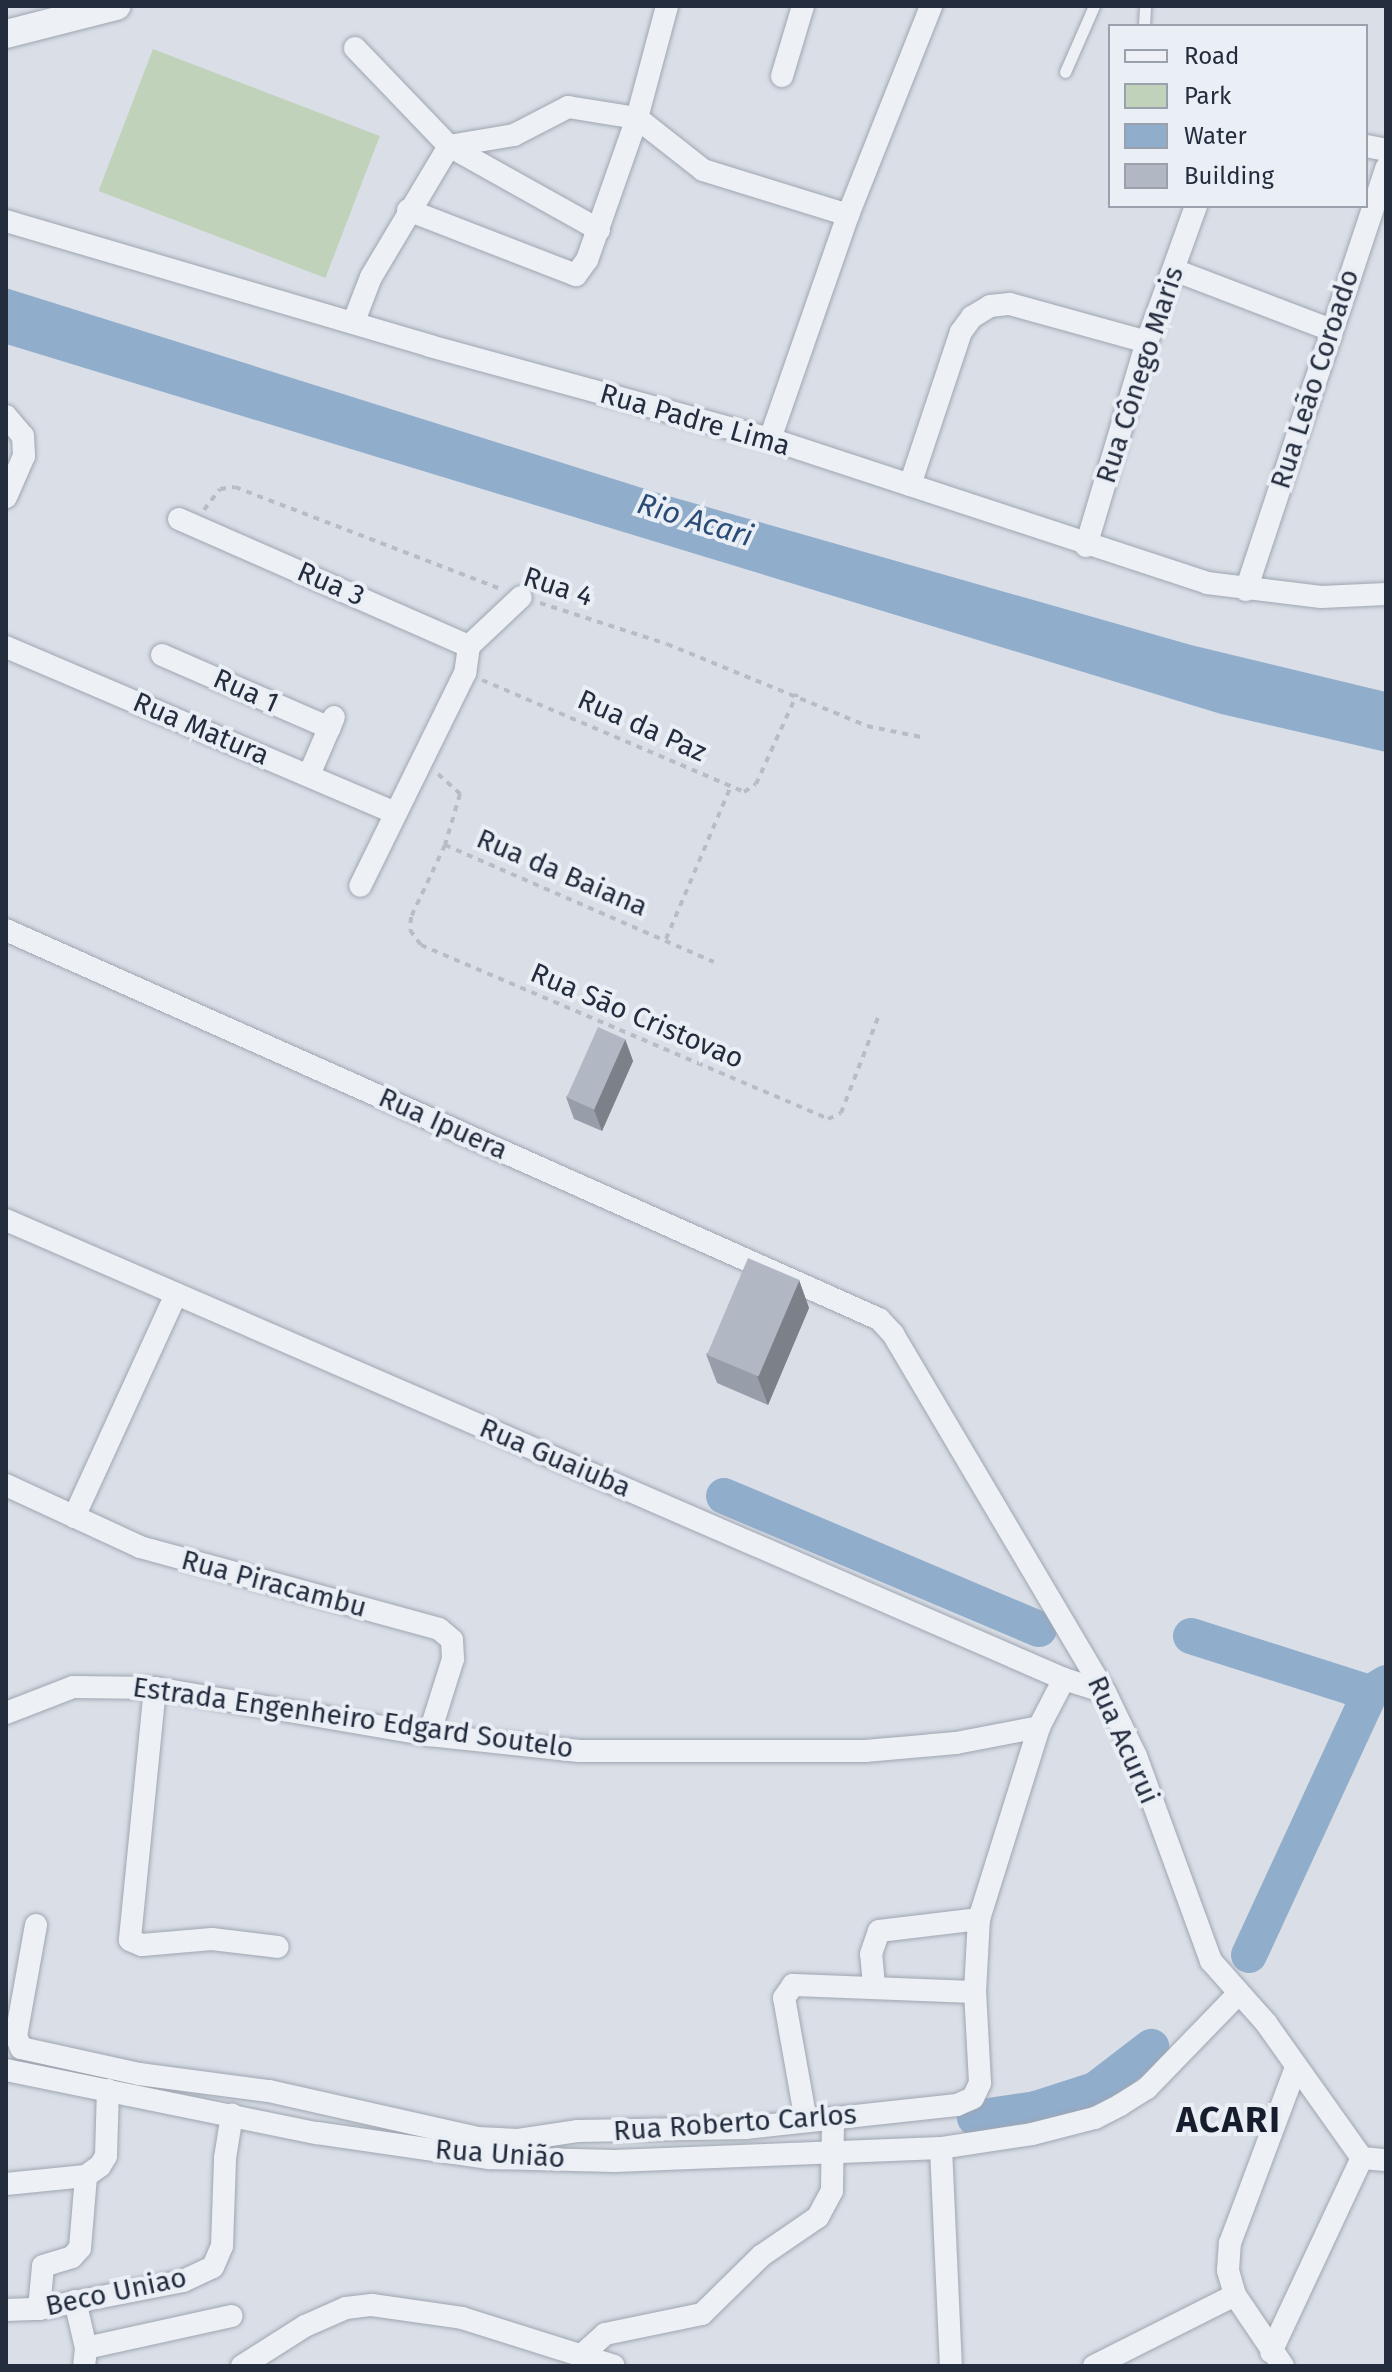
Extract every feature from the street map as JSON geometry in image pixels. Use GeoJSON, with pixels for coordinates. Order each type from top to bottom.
{"type":"FeatureCollection","features":[{"type":"Feature","properties":{"kind":"street"},"geometry":{"type":"LineString","coordinates":[[6,34],[116,6]]}},
{"type":"Feature","properties":{"kind":"street"},"geometry":{"type":"LineString","coordinates":[[408,210],[573,276],[583,269],[637,118],[667,6]]}},
{"type":"Feature","properties":{"kind":"street"},"geometry":{"type":"LineString","coordinates":[[782,76],[803,6]]}},
{"type":"Feature","properties":{"kind":"street"},"geometry":{"type":"LineString","coordinates":[[770,439],[848,215],[931,6]]}},
{"type":"Feature","properties":{"kind":"street"},"geometry":{"type":"LineString","coordinates":[[355,48],[449,146],[599,230]]}},
{"type":"Feature","properties":{"kind":"street"},"geometry":{"type":"LineString","coordinates":[[354,321],[408,210],[449,146],[514,135],[568,107],[637,118],[703,170],[848,215]]}},
{"type":"Feature","properties":{"kind":"street","name":"Rua Leão Coroado"},"geometry":{"type":"LineString","coordinates":[[1246,590],[1386,168]]}},
{"type":"Feature","properties":{"kind":"street","name":"Rua Cônego Maris"},"geometry":{"type":"LineString","coordinates":[[1086,546],[1147,342],[1195,208]]}},
{"type":"Feature","properties":{"kind":"street","name":"Rua Padre Lima"},"geometry":{"type":"LineString","coordinates":[[6,221],[770,439],[1086,546],[1207,583],[1321,597],[1386,594]]}},
{"type":"Feature","properties":{"kind":"street"},"geometry":{"type":"LineString","coordinates":[[1174,270],[1331,330]]}},
{"type":"Feature","properties":{"kind":"street"},"geometry":{"type":"LineString","coordinates":[[910,485],[961,332],[990,306],[1027,307],[1147,342]]}},
{"type":"Feature","properties":{"kind":"street"},"geometry":{"type":"LineString","coordinates":[[6,416],[23,436],[24,456],[6,497]]}},
{"type":"Feature","properties":{"kind":"street","name":"Rua 3"},"geometry":{"type":"LineString","coordinates":[[187,523],[468,660]]}},
{"type":"Feature","properties":{"kind":"street"},"geometry":{"type":"LineString","coordinates":[[360,886],[468,660],[521,597]]}},
{"type":"Feature","properties":{"kind":"street","name":"Rua Matura"},"geometry":{"type":"LineString","coordinates":[[6,647],[395,813]]}},
{"type":"Feature","properties":{"kind":"street","name":"Rua 1"},"geometry":{"type":"LineString","coordinates":[[162,655],[332,722],[309,775]]}},
{"type":"Feature","properties":{"kind":"street","name":"Rua Ipuera"},"geometry":{"type":"LineString","coordinates":[[6,930],[879,1319]]}},
{"type":"Feature","properties":{"kind":"street","name":"Rua Guaiuba"},"geometry":{"type":"LineString","coordinates":[[6,1220],[1064,1679],[1105,1692]]}},
{"type":"Feature","properties":{"kind":"street"},"geometry":{"type":"LineString","coordinates":[[74,1517],[176,1294]]}},
{"type":"Feature","properties":{"kind":"street","name":"Rua Acurui"},"geometry":{"type":"LineString","coordinates":[[879,1319],[905,1353],[1105,1692],[1136,1756],[1211,1961],[1296,2067],[1362,2158]]}},
{"type":"Feature","properties":{"kind":"street","name":"Rua Piracambu"},"geometry":{"type":"LineString","coordinates":[[6,1485],[140,1547],[226,1574],[439,1629],[452,1640],[453,1659],[429,1735]]}},
{"type":"Feature","properties":{"kind":"street","name":"Rua Roberto Carlos"},"geometry":{"type":"LineString","coordinates":[[36,1925],[16,2036],[21,2048],[136,2085],[324,2104],[477,2138],[518,2140],[578,2131],[687,2131],[957,2105],[973,2098],[980,2083],[975,1992],[979,1919],[1039,1727],[1064,1679]]}},
{"type":"Feature","properties":{"kind":"street","name":"Estrada Engenheiro Edgard Soutelo"},"geometry":{"type":"LineString","coordinates":[[6,1713],[73,1687],[155,1688],[429,1735],[565,1750],[823,1753],[956,1743],[1039,1727]]}},
{"type":"Feature","properties":{"kind":"street"},"geometry":{"type":"LineString","coordinates":[[155,1688],[130,1940],[142,1945],[212,1939],[278,1947]]}},
{"type":"Feature","properties":{"kind":"street"},"geometry":{"type":"LineString","coordinates":[[874,1986],[871,1954],[879,1931],[979,1919]]}},
{"type":"Feature","properties":{"kind":"street"},"geometry":{"type":"LineString","coordinates":[[806,2121],[787,1990],[800,1983],[975,1992]]}},
{"type":"Feature","properties":{"kind":"street","name":"Rua União"},"geometry":{"type":"LineString","coordinates":[[6,2070],[108,2090],[136,2085],[232,2115],[317,2133],[489,2158],[560,2160],[941,2148],[1032,2134],[1095,2118],[1120,2105],[1147,2088],[1239,1993]]}},
{"type":"Feature","properties":{"kind":"street"},"geometry":{"type":"LineString","coordinates":[[1277,2359],[1235,2295],[1228,2270],[1230,2243],[1296,2067]]}},
{"type":"Feature","properties":{"kind":"street"},"geometry":{"type":"LineString","coordinates":[[6,2184],[86,2176],[106,2156],[108,2090]]}},
{"type":"Feature","properties":{"kind":"street"},"geometry":{"type":"LineString","coordinates":[[317,2133],[324,2104]]}},
{"type":"Feature","properties":{"kind":"street","name":"Beco Uniao"},"geometry":{"type":"LineString","coordinates":[[6,2310],[39,2309],[183,2281],[205,2273],[219,2259],[232,2115]]}},
{"type":"Feature","properties":{"kind":"street"},"geometry":{"type":"LineString","coordinates":[[374,2141],[377,2115]]}},
{"type":"Feature","properties":{"kind":"street"},"geometry":{"type":"LineString","coordinates":[[583,2354],[605,2334],[690,2319],[716,2305],[749,2267],[826,2206],[836,2151],[833,2118]]}},
{"type":"Feature","properties":{"kind":"street"},"geometry":{"type":"LineString","coordinates":[[941,2148],[951,2366]]}},
{"type":"Feature","properties":{"kind":"street"},"geometry":{"type":"LineString","coordinates":[[1277,2359],[1362,2158],[1386,2160]]}},
{"type":"Feature","properties":{"kind":"street"},"geometry":{"type":"LineString","coordinates":[[39,2309],[43,2266],[72,2257],[80,2248],[86,2176]]}},
{"type":"Feature","properties":{"kind":"street"},"geometry":{"type":"LineString","coordinates":[[1094,2366],[1235,2295]]}},
{"type":"Feature","properties":{"kind":"street"},"geometry":{"type":"LineString","coordinates":[[75,2301],[85,2357],[232,2316]]}},
{"type":"Feature","properties":{"kind":"street"},"geometry":{"type":"LineString","coordinates":[[242,2366],[305,2326],[346,2308],[372,2305],[462,2318],[614,2366]]}},
{"type":"Feature","properties":{"kind":"lane"},"geometry":{"type":"LineString","coordinates":[[1065,72],[1094,6]]}},
{"type":"Feature","properties":{"kind":"path","name":"Rua 4"},"geometry":{"type":"LineString","coordinates":[[187,523],[215,493],[235,487],[521,597],[797,694],[867,726],[926,738]]}},
{"type":"Feature","properties":{"kind":"path","name":"Rua da Paz"},"geometry":{"type":"LineString","coordinates":[[468,660],[730,788],[751,789],[797,694]]}},
{"type":"Feature","properties":{"kind":"path","name":"Rua da Baiana"},"geometry":{"type":"LineString","coordinates":[[420,766],[446,777],[460,794],[445,845],[714,962]]}},
{"type":"Feature","properties":{"kind":"path"},"geometry":{"type":"LineString","coordinates":[[666,939],[730,788]]}},
{"type":"Feature","properties":{"kind":"path","name":"Rua Sāo Cristovao"},"geometry":{"type":"LineString","coordinates":[[445,845],[411,917],[410,930],[421,945],[828,1119],[841,1113],[879,1015]]}},
{"type":"Feature","properties":{"kind":"green space"},"geometry":{"type":"Polygon","coordinates":[[[153,49],[380,136],[325,278],[99,191],[153,49]]]}},
{"type":"Feature","properties":{"kind":"water","name":"Rio Acari"},"geometry":{"type":"Polygon","coordinates":[[[6,288],[658,493],[1191,645],[1386,692],[1386,752],[1221,714],[6,344],[6,288]]]}},
{"type":"Feature","properties":{"kind":"building"},"geometry":{"type":"Polygon","coordinates":[[[598,1027],[625,1039],[594,1110],[567,1097],[598,1027]]]}},
{"type":"Feature","properties":{"kind":"building"},"geometry":{"type":"Polygon","coordinates":[[[748,1258],[800,1280],[759,1377],[707,1355],[748,1258]]]}},
{"type":"Feature","properties":{"kind":"waterway"},"geometry":{"type":"LineString","coordinates":[[724,1496],[1039,1629]]}},
{"type":"Feature","properties":{"kind":"waterway"},"geometry":{"type":"LineString","coordinates":[[1191,1636],[1370,1693]]}},
{"type":"Feature","properties":{"kind":"waterway"},"geometry":{"type":"LineString","coordinates":[[1249,1955],[1370,1693],[1386,1683]]}},
{"type":"Feature","properties":{"kind":"waterway"},"geometry":{"type":"LineString","coordinates":[[975,2118],[1036,2109],[1095,2090],[1151,2047]]}},
{"type":"Feature","properties":{"kind":"district","name":"ACARI"},"geometry":{"type":"Point","coordinates":[1229,2121]}}]}
